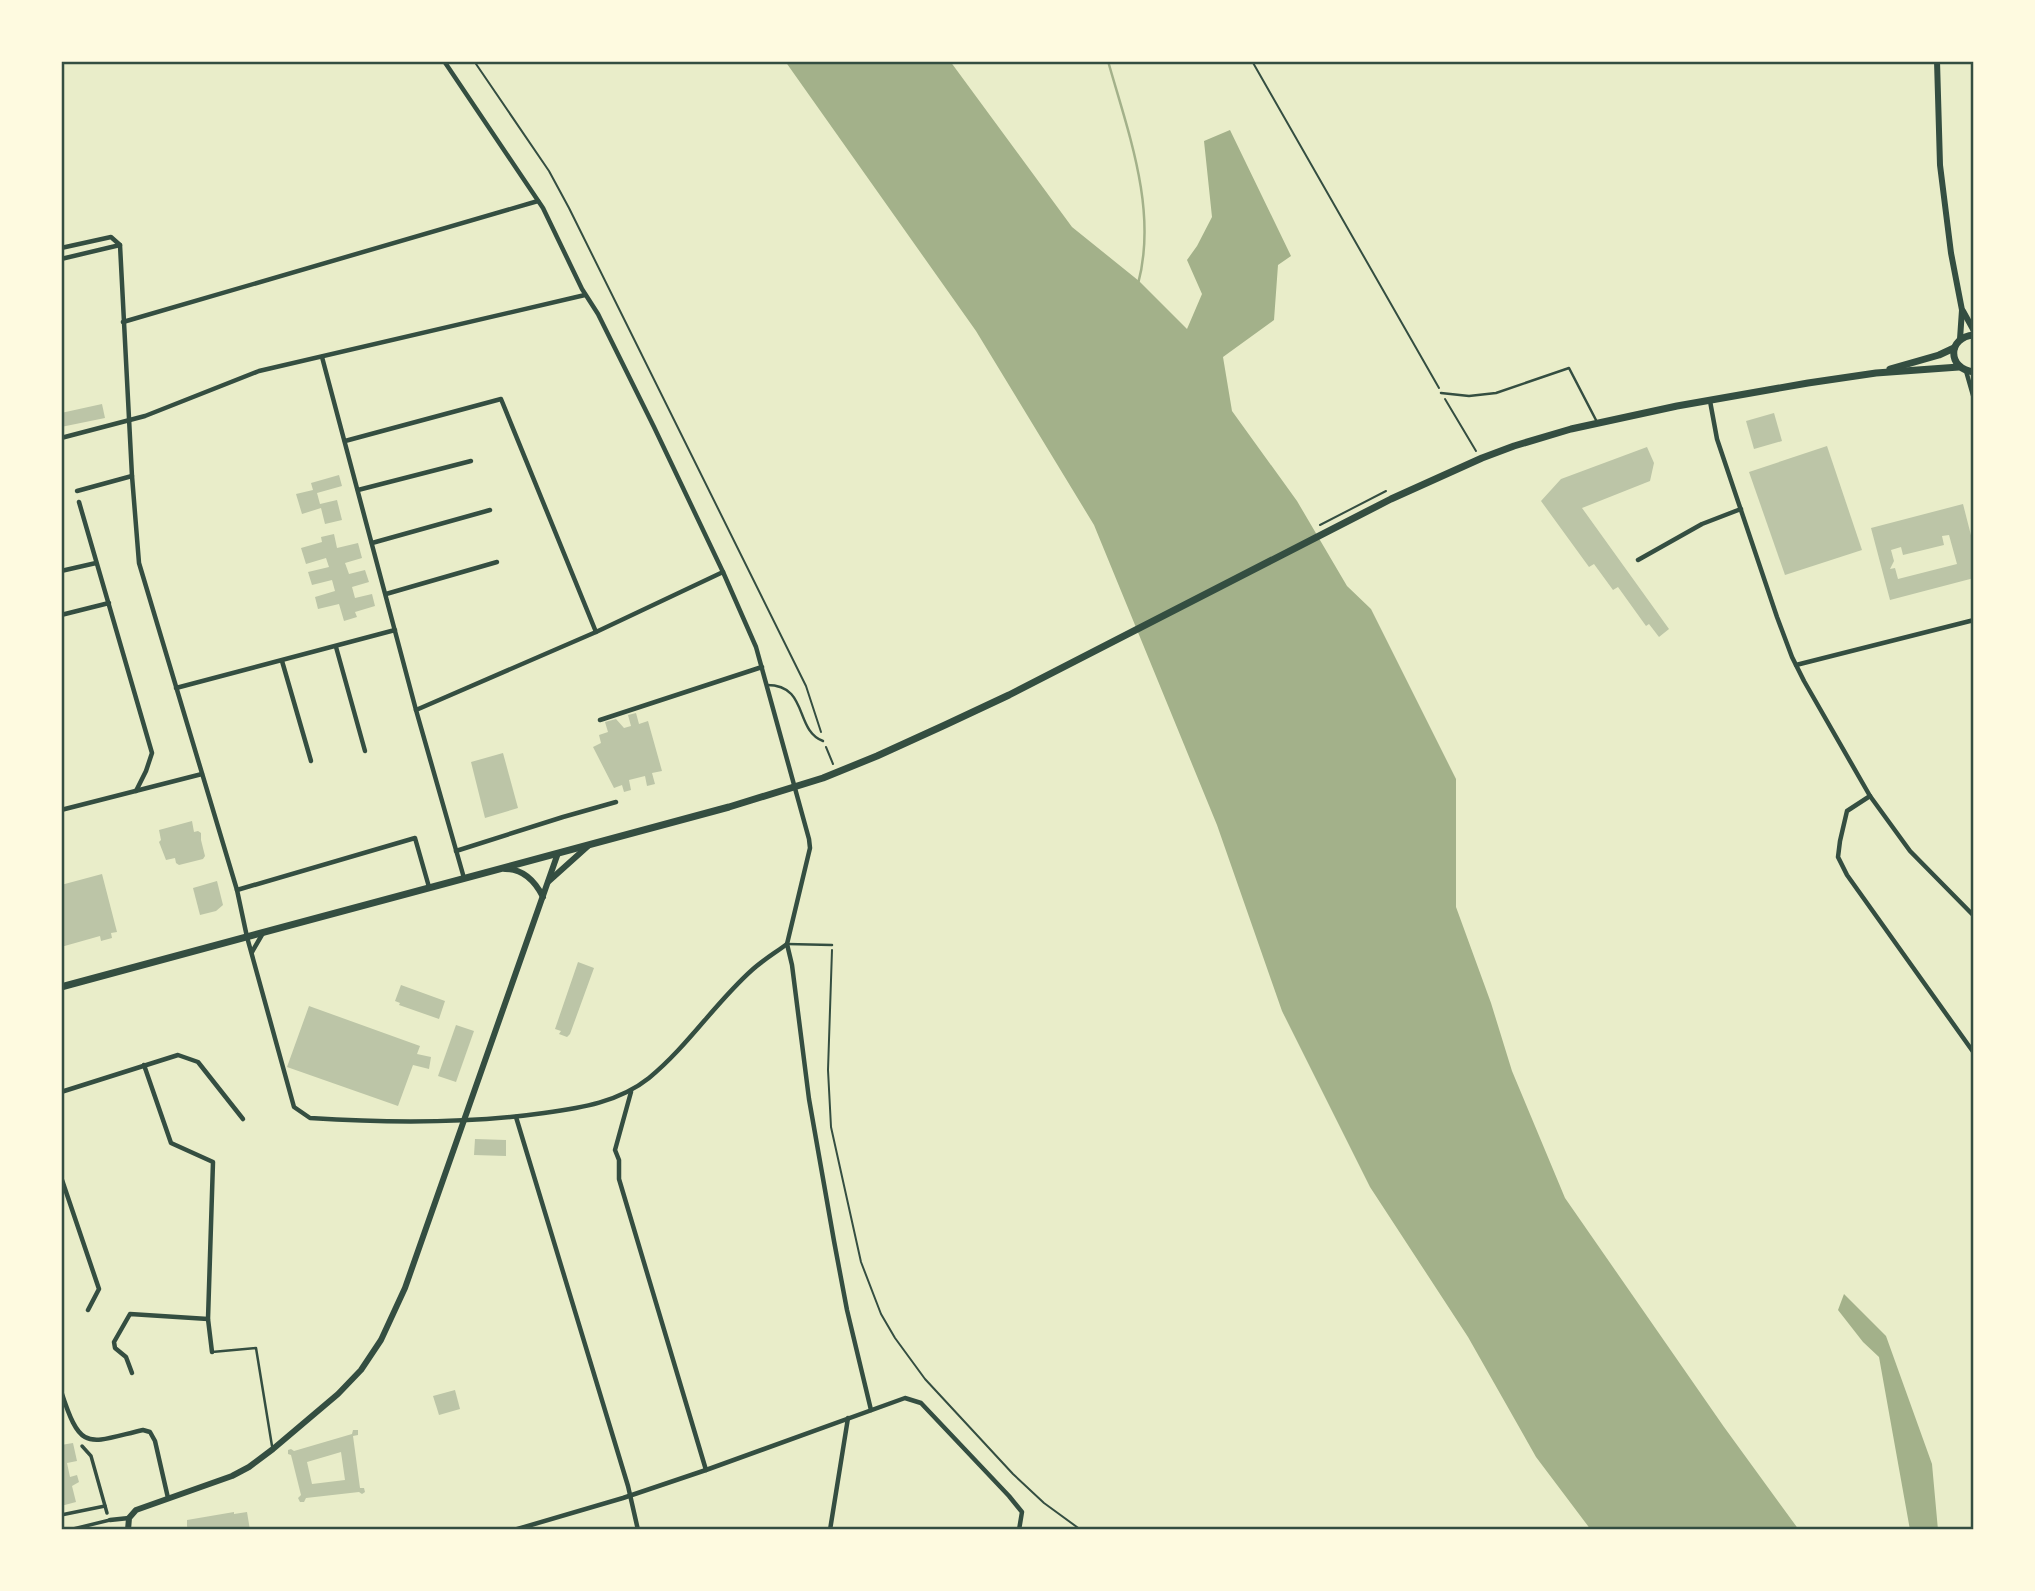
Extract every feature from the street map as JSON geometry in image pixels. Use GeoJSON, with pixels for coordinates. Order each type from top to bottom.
{"type":"FeatureCollection","features":[{"type":"Feature","properties":{"kind":"main road"},"geometry":{"type":"LineString","coordinates":[[1937,61],[1940,165],[1951,253],[1962,310],[1960,340]]}},
{"type":"Feature","properties":{"kind":"main road"},"geometry":{"type":"LineString","coordinates":[[61,987],[729,807],[822,778],[877,756],[1009,695],[1437,477],[1514,446],[1597,423],[1876,373],[1939,355],[1974,333],[1962,310]]}},
{"type":"Feature","properties":{"kind":"main road"},"geometry":{"type":"LineString","coordinates":[[1954,348],[1954,358],[1967,370]]}},
{"type":"Feature","properties":{"kind":"main road"},"geometry":{"type":"LineString","coordinates":[[1876,373],[1967,370]]}},
{"type":"Feature","properties":{"kind":"main road"},"geometry":{"type":"LineString","coordinates":[[548,882],[589,845]]}},
{"type":"Feature","properties":{"kind":"main road"},"geometry":{"type":"LineString","coordinates":[[128,1530],[129,1518],[136,1510],[232,1476],[249,1467],[349,1383],[377,1348],[405,1288],[558,853]]}},
{"type":"Feature","properties":{"kind":"main road"},"geometry":{"type":"LineString","coordinates":[[495,870],[511,869],[531,878],[543,897]]}},
{"type":"Feature","properties":{"kind":"street"},"geometry":{"type":"LineString","coordinates":[[444,61],[538,201],[585,295],[598,314],[723,572],[752,637],[762,667],[809,839],[810,848],[787,944],[809,1099],[834,1241],[871,1410]]}},
{"type":"Feature","properties":{"kind":"street"},"geometry":{"type":"LineString","coordinates":[[123,322],[538,201]]}},
{"type":"Feature","properties":{"kind":"street"},"geometry":{"type":"LineString","coordinates":[[61,248],[111,237],[120,245],[128,422],[139,563],[237,890],[251,953],[294,1107],[310,1118],[369,1121],[464,1121],[587,1107],[631,1091],[668,1061],[753,970],[787,944]]}},
{"type":"Feature","properties":{"kind":"street"},"geometry":{"type":"LineString","coordinates":[[61,258],[120,245]]}},
{"type":"Feature","properties":{"kind":"street"},"geometry":{"type":"LineString","coordinates":[[61,438],[128,422],[259,371],[585,295]]}},
{"type":"Feature","properties":{"kind":"street"},"geometry":{"type":"LineString","coordinates":[[322,357],[416,710],[464,878]]}},
{"type":"Feature","properties":{"kind":"street"},"geometry":{"type":"LineString","coordinates":[[1967,370],[1974,399]]}},
{"type":"Feature","properties":{"kind":"street"},"geometry":{"type":"LineString","coordinates":[[345,441],[501,399],[596,632]]}},
{"type":"Feature","properties":{"kind":"street"},"geometry":{"type":"LineString","coordinates":[[1710,401],[1717,439],[1796,665],[1870,796],[1910,851],[1974,916]]}},
{"type":"Feature","properties":{"kind":"street"},"geometry":{"type":"LineString","coordinates":[[358,491],[471,461]]}},
{"type":"Feature","properties":{"kind":"street"},"geometry":{"type":"LineString","coordinates":[[77,491],[132,476]]}},
{"type":"Feature","properties":{"kind":"street"},"geometry":{"type":"LineString","coordinates":[[79,502],[152,753],[136,791]]}},
{"type":"Feature","properties":{"kind":"street"},"geometry":{"type":"LineString","coordinates":[[1638,560],[1702,524],[1741,509]]}},
{"type":"Feature","properties":{"kind":"street"},"geometry":{"type":"LineString","coordinates":[[372,543],[490,510]]}},
{"type":"Feature","properties":{"kind":"street"},"geometry":{"type":"LineString","coordinates":[[386,594],[496,562]]}},
{"type":"Feature","properties":{"kind":"street"},"geometry":{"type":"LineString","coordinates":[[61,571],[96,563]]}},
{"type":"Feature","properties":{"kind":"street"},"geometry":{"type":"LineString","coordinates":[[416,710],[596,632],[723,572]]}},
{"type":"Feature","properties":{"kind":"street"},"geometry":{"type":"LineString","coordinates":[[61,615],[109,603]]}},
{"type":"Feature","properties":{"kind":"street"},"geometry":{"type":"LineString","coordinates":[[1796,665],[1974,620]]}},
{"type":"Feature","properties":{"kind":"street"},"geometry":{"type":"LineString","coordinates":[[176,688],[395,630]]}},
{"type":"Feature","properties":{"kind":"street"},"geometry":{"type":"LineString","coordinates":[[336,647],[365,751]]}},
{"type":"Feature","properties":{"kind":"street"},"geometry":{"type":"LineString","coordinates":[[282,660],[311,761]]}},
{"type":"Feature","properties":{"kind":"street"},"geometry":{"type":"LineString","coordinates":[[600,720],[762,667]]}},
{"type":"Feature","properties":{"kind":"street"},"geometry":{"type":"LineString","coordinates":[[61,810],[202,774]]}},
{"type":"Feature","properties":{"kind":"street"},"geometry":{"type":"LineString","coordinates":[[1870,796],[1847,811],[1839,857],[1847,875],[1974,1053]]}},
{"type":"Feature","properties":{"kind":"street"},"geometry":{"type":"LineString","coordinates":[[456,851],[616,803]]}},
{"type":"Feature","properties":{"kind":"street"},"geometry":{"type":"LineString","coordinates":[[237,890],[415,838],[429,887]]}},
{"type":"Feature","properties":{"kind":"street"},"geometry":{"type":"LineString","coordinates":[[251,953],[264,932]]}},
{"type":"Feature","properties":{"kind":"street"},"geometry":{"type":"LineString","coordinates":[[61,1092],[178,1055],[198,1062],[243,1119]]}},
{"type":"Feature","properties":{"kind":"street"},"geometry":{"type":"LineString","coordinates":[[144,1066],[171,1143],[213,1162],[208,1319],[212,1352]]}},
{"type":"Feature","properties":{"kind":"street"},"geometry":{"type":"LineString","coordinates":[[631,1091],[615,1150],[619,1160],[619,1179],[706,1470]]}},
{"type":"Feature","properties":{"kind":"street"},"geometry":{"type":"LineString","coordinates":[[516,1117],[638,1530]]}},
{"type":"Feature","properties":{"kind":"street"},"geometry":{"type":"LineString","coordinates":[[61,1177],[99,1289],[88,1310]]}},
{"type":"Feature","properties":{"kind":"street"},"geometry":{"type":"LineString","coordinates":[[132,1373],[126,1357],[115,1348],[114,1342],[130,1314],[208,1319]]}},
{"type":"Feature","properties":{"kind":"street"},"geometry":{"type":"LineString","coordinates":[[61,1391],[64,1408],[79,1434],[86,1439],[95,1441],[143,1430],[150,1432],[155,1441],[168,1498]]}},
{"type":"Feature","properties":{"kind":"street"},"geometry":{"type":"LineString","coordinates":[[514,1530],[629,1496],[905,1398],[921,1403],[1009,1496],[1022,1513],[1019,1530]]}},
{"type":"Feature","properties":{"kind":"street"},"geometry":{"type":"LineString","coordinates":[[830,1530],[848,1418]]}},
{"type":"Feature","properties":{"kind":"street"},"geometry":{"type":"LineString","coordinates":[[82,1446],[91,1456],[107,1513]]}},
{"type":"Feature","properties":{"kind":"street"},"geometry":{"type":"LineString","coordinates":[[61,1516],[106,1506]]}},
{"type":"Feature","properties":{"kind":"street"},"geometry":{"type":"LineString","coordinates":[[69,1530],[129,1518]]}},
{"type":"Feature","properties":{"kind":"lane"},"geometry":{"type":"LineString","coordinates":[[1441,393],[1469,396],[1496,393],[1569,368],[1597,423]]}},
{"type":"Feature","properties":{"kind":"lane"},"geometry":{"type":"LineString","coordinates":[[767,685],[781,687],[792,694],[809,730],[823,741]]}},
{"type":"Feature","properties":{"kind":"lane"},"geometry":{"type":"LineString","coordinates":[[787,944],[832,945]]}},
{"type":"Feature","properties":{"kind":"lane"},"geometry":{"type":"LineString","coordinates":[[212,1352],[256,1348],[273,1449]]}},
{"type":"Feature","properties":{"kind":"path"},"geometry":{"type":"LineString","coordinates":[[474,61],[549,171],[806,686],[833,765]]}},
{"type":"Feature","properties":{"kind":"path"},"geometry":{"type":"LineString","coordinates":[[1252,61],[1476,451]]}},
{"type":"Feature","properties":{"kind":"path"},"geometry":{"type":"LineString","coordinates":[[832,945],[828,1070],[831,1127],[860,1262],[881,1314],[925,1379],[1013,1474],[1044,1503],[1081,1530]]}},
{"type":"Feature","properties":{"kind":"shaded area"},"geometry":{"type":"Polygon","coordinates":[[[785,61],[950,61],[1072,227],[1139,281],[1187,329],[1202,294],[1187,260],[1212,217],[1204,141],[1230,130],[1291,256],[1278,265],[1274,320],[1223,357],[1232,411],[1297,501],[1347,586],[1371,609],[1456,779],[1456,907],[1491,1003],[1512,1071],[1565,1198],[1799,1530],[1591,1530],[1536,1457],[1468,1337],[1370,1187],[1282,1011],[1217,825],[1094,525],[976,331],[785,61]]]}},
{"type":"Feature","properties":{"kind":"shaded area"},"geometry":{"type":"Polygon","coordinates":[[[1844,1294],[1886,1336],[1932,1464],[1938,1530],[1910,1530],[1879,1357],[1863,1342],[1838,1310],[1844,1294]]]}},
{"type":"Feature","properties":{"kind":"building"},"geometry":{"type":"Polygon","coordinates":[[[102,404],[105,418],[61,427],[61,413],[102,404]]]}},
{"type":"Feature","properties":{"kind":"building"},"geometry":{"type":"Polygon","coordinates":[[[1774,413],[1782,441],[1754,449],[1746,421],[1774,413]]]}},
{"type":"Feature","properties":{"kind":"building"},"geometry":{"type":"Polygon","coordinates":[[[1827,446],[1862,550],[1785,575],[1749,472],[1827,446]]]}},
{"type":"Feature","properties":{"kind":"building"},"geometry":{"type":"Polygon","coordinates":[[[1647,447],[1654,463],[1650,481],[1582,508],[1669,629],[1659,637],[1649,624],[1646,626],[1618,587],[1613,590],[1594,564],[1589,567],[1541,501],[1561,479],[1647,447]]]}},
{"type":"Feature","properties":{"kind":"building"},"geometry":{"type":"Polygon","coordinates":[[[339,475],[342,486],[317,493],[320,504],[337,500],[342,520],[325,524],[321,508],[302,514],[296,494],[313,490],[311,483],[339,475]]]}},
{"type":"Feature","properties":{"kind":"building"},"geometry":{"type":"Polygon","coordinates":[[[1963,504],[1974,547],[1974,578],[1890,600],[1871,528],[1963,504]],[[1949,535],[1942,536],[1944,545],[1903,555],[1901,547],[1891,550],[1894,561],[1890,569],[1895,568],[1898,579],[1957,564],[1949,535]]]}},
{"type":"Feature","properties":{"kind":"building"},"geometry":{"type":"Polygon","coordinates":[[[334,534],[337,548],[358,543],[362,558],[345,563],[349,574],[365,570],[369,582],[352,587],[355,598],[372,594],[375,606],[355,612],[357,617],[344,621],[339,604],[318,609],[315,597],[335,591],[332,580],[312,585],[308,572],[329,567],[326,558],[306,564],[301,548],[322,542],[321,537],[334,534]]]}},
{"type":"Feature","properties":{"kind":"building"},"geometry":{"type":"Polygon","coordinates":[[[636,713],[639,724],[648,721],[662,771],[652,773],[655,784],[647,786],[645,776],[629,780],[631,790],[624,792],[622,785],[614,788],[593,747],[601,743],[599,735],[608,732],[605,722],[616,719],[624,728],[631,726],[628,715],[636,713]]]}},
{"type":"Feature","properties":{"kind":"building"},"geometry":{"type":"Polygon","coordinates":[[[503,753],[518,808],[485,818],[471,762],[503,753]]]}},
{"type":"Feature","properties":{"kind":"building"},"geometry":{"type":"Polygon","coordinates":[[[192,821],[194,832],[201,833],[205,856],[203,859],[179,865],[175,858],[166,860],[159,842],[159,830],[192,821]]]}},
{"type":"Feature","properties":{"kind":"building"},"geometry":{"type":"Polygon","coordinates":[[[102,874],[117,932],[111,933],[112,938],[101,941],[100,936],[61,947],[61,885],[102,874]]]}},
{"type":"Feature","properties":{"kind":"building"},"geometry":{"type":"Polygon","coordinates":[[[217,881],[223,905],[216,911],[200,915],[193,888],[217,881]]]}},
{"type":"Feature","properties":{"kind":"building"},"geometry":{"type":"Polygon","coordinates":[[[578,962],[594,968],[567,1037],[555,1029],[578,962]]]}},
{"type":"Feature","properties":{"kind":"building"},"geometry":{"type":"Polygon","coordinates":[[[401,985],[445,1001],[439,1019],[399,1005],[400,1003],[395,1001],[401,985]]]}},
{"type":"Feature","properties":{"kind":"building"},"geometry":{"type":"Polygon","coordinates":[[[309,1006],[420,1046],[417,1054],[431,1057],[429,1069],[413,1065],[398,1106],[287,1067],[309,1006]]]}},
{"type":"Feature","properties":{"kind":"building"},"geometry":{"type":"Polygon","coordinates":[[[456,1025],[474,1031],[456,1082],[438,1076],[456,1025]]]}},
{"type":"Feature","properties":{"kind":"building"},"geometry":{"type":"Polygon","coordinates":[[[475,1139],[506,1140],[506,1156],[474,1155],[475,1139]]]}},
{"type":"Feature","properties":{"kind":"building"},"geometry":{"type":"Polygon","coordinates":[[[455,1390],[460,1409],[439,1415],[433,1396],[455,1390]]]}},
{"type":"Feature","properties":{"kind":"building"},"geometry":{"type":"Polygon","coordinates":[[[353,1430],[358,1430],[358,1435],[353,1436],[360,1488],[364,1488],[365,1492],[306,1498],[304,1502],[300,1502],[298,1498],[301,1495],[288,1450],[294,1451],[352,1434],[353,1430]],[[341,1452],[307,1462],[312,1484],[345,1480],[341,1452]]]}},
{"type":"Feature","properties":{"kind":"building"},"geometry":{"type":"Polygon","coordinates":[[[73,1443],[77,1461],[67,1463],[70,1477],[77,1475],[79,1482],[72,1486],[76,1502],[61,1506],[61,1445],[73,1443]]]}},
{"type":"Feature","properties":{"kind":"building"},"geometry":{"type":"Polygon","coordinates":[[[247,1512],[250,1530],[188,1530],[187,1520],[247,1512]]]}},
{"type":"Feature","properties":{"kind":"waterway"},"geometry":{"type":"LineString","coordinates":[[1108,61],[1132,143],[1143,200],[1145,228],[1138,284]]}}]}
